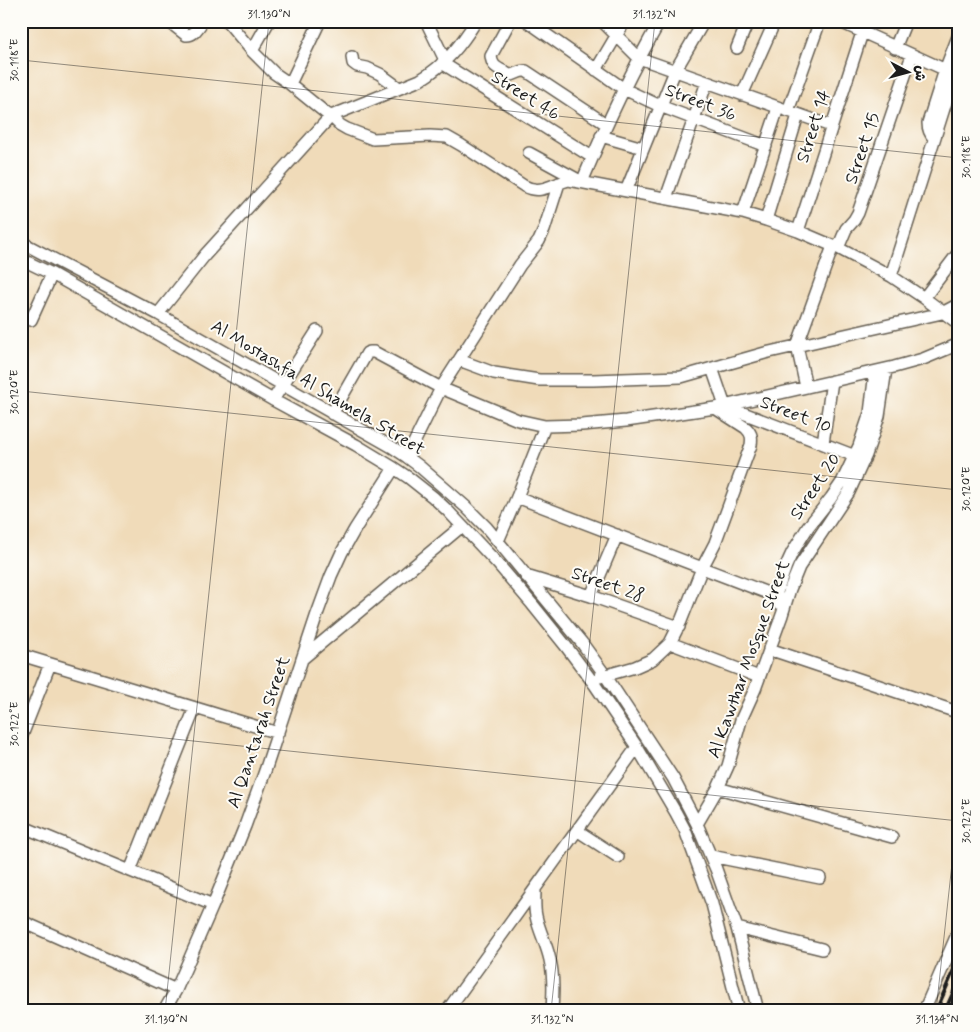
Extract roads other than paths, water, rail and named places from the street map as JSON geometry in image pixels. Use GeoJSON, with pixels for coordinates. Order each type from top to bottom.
{"type":"FeatureCollection","features":[{"type":"Feature","properties":{"kind":"street"},"geometry":{"type":"LineString","coordinates":[[168,21],[190,36],[203,21]]}},
{"type":"Feature","properties":{"kind":"street"},"geometry":{"type":"LineString","coordinates":[[227,21],[252,51],[274,73],[348,129],[373,139],[447,137],[533,190],[542,190],[569,180],[743,213],[766,220],[835,247],[891,276],[959,324]]}},
{"type":"Feature","properties":{"kind":"street"},"geometry":{"type":"LineString","coordinates":[[252,51],[269,21]]}},
{"type":"Feature","properties":{"kind":"street"},"geometry":{"type":"LineString","coordinates":[[290,84],[320,21]]}},
{"type":"Feature","properties":{"kind":"street"},"geometry":{"type":"LineString","coordinates":[[426,21],[444,62]]}},
{"type":"Feature","properties":{"kind":"street"},"geometry":{"type":"LineString","coordinates":[[158,314],[205,255],[331,116],[420,80],[434,71],[460,46],[476,21]]}},
{"type":"Feature","properties":{"kind":"street"},"geometry":{"type":"LineString","coordinates":[[510,21],[491,56],[494,66],[509,75],[526,71],[606,124]]}},
{"type":"Feature","properties":{"kind":"street","name":"Street 36"},"geometry":{"type":"LineString","coordinates":[[527,21],[624,89],[660,106],[766,146]]}},
{"type":"Feature","properties":{"kind":"street"},"geometry":{"type":"LineString","coordinates":[[602,21],[639,58],[831,126]]}},
{"type":"Feature","properties":{"kind":"street"},"geometry":{"type":"LineString","coordinates":[[596,70],[625,21]]}},
{"type":"Feature","properties":{"kind":"street"},"geometry":{"type":"LineString","coordinates":[[582,182],[606,124],[660,21]]}},
{"type":"Feature","properties":{"kind":"street"},"geometry":{"type":"LineString","coordinates":[[626,192],[675,71],[704,21]]}},
{"type":"Feature","properties":{"kind":"street"},"geometry":{"type":"LineString","coordinates":[[737,48],[748,21]]}},
{"type":"Feature","properties":{"kind":"street"},"geometry":{"type":"LineString","coordinates":[[742,95],[775,21]]}},
{"type":"Feature","properties":{"kind":"street"},"geometry":{"type":"LineString","coordinates":[[766,220],[788,111],[820,21]]}},
{"type":"Feature","properties":{"kind":"street"},"geometry":{"type":"LineString","coordinates":[[838,21],[856,27],[895,48],[953,74]]}},
{"type":"Feature","properties":{"kind":"street"},"geometry":{"type":"LineString","coordinates":[[895,48],[906,21]]}},
{"type":"Feature","properties":{"kind":"street","name":"Street 14"},"geometry":{"type":"LineString","coordinates":[[798,231],[831,126],[856,27]]}},
{"type":"Feature","properties":{"kind":"street"},"geometry":{"type":"LineString","coordinates":[[891,276],[953,74],[959,34]]}},
{"type":"Feature","properties":{"kind":"street","name":"Street 15"},"geometry":{"type":"LineString","coordinates":[[797,346],[835,247],[858,213],[912,55]]}},
{"type":"Feature","properties":{"kind":"street"},"geometry":{"type":"LineString","coordinates":[[352,57],[353,63],[357,66],[380,74],[399,88]]}},
{"type":"Feature","properties":{"kind":"street","name":"Street 46"},"geometry":{"type":"LineString","coordinates":[[444,62],[592,157]]}},
{"type":"Feature","properties":{"kind":"street"},"geometry":{"type":"LineString","coordinates":[[953,74],[959,62]]}},
{"type":"Feature","properties":{"kind":"street"},"geometry":{"type":"LineString","coordinates":[[666,198],[707,82]]}},
{"type":"Feature","properties":{"kind":"street"},"geometry":{"type":"LineString","coordinates":[[743,213],[766,146],[788,111]]}},
{"type":"Feature","properties":{"kind":"street"},"geometry":{"type":"LineString","coordinates":[[601,136],[643,148]]}},
{"type":"Feature","properties":{"kind":"street"},"geometry":{"type":"LineString","coordinates":[[529,153],[582,182]]}},
{"type":"Feature","properties":{"kind":"street"},"geometry":{"type":"LineString","coordinates":[[407,457],[441,388],[520,265],[542,236],[560,183]]}},
{"type":"Feature","properties":{"kind":"street","name":"Al Mostashfa Al Shamela Street"},"geometry":{"type":"LineString","coordinates":[[21,242],[158,314],[407,457],[466,507],[498,541],[582,643],[673,778],[711,856],[736,928],[758,1011]]}},
{"type":"Feature","properties":{"kind":"street"},"geometry":{"type":"LineString","coordinates":[[924,298],[959,252]]}},
{"type":"Feature","properties":{"kind":"street","name":"Al Mostashfa Al Shamela Street"},"geometry":{"type":"LineString","coordinates":[[21,259],[52,274],[394,468],[433,497],[462,526],[498,564],[565,645],[637,748],[676,813],[685,830],[712,904],[738,1011]]}},
{"type":"Feature","properties":{"kind":"street"},"geometry":{"type":"LineString","coordinates":[[31,320],[52,274]]}},
{"type":"Feature","properties":{"kind":"street"},"geometry":{"type":"LineString","coordinates":[[459,360],[494,372],[539,380],[611,380],[681,376],[765,353],[942,312],[959,304]]}},
{"type":"Feature","properties":{"kind":"street"},"geometry":{"type":"LineString","coordinates":[[273,400],[317,331]]}},
{"type":"Feature","properties":{"kind":"street"},"geometry":{"type":"LineString","coordinates":[[332,414],[367,354],[370,352],[374,352],[441,388],[518,420],[545,426],[626,421],[720,407],[923,359],[959,344]]}},
{"type":"Feature","properties":{"kind":"street"},"geometry":{"type":"LineString","coordinates":[[797,346],[806,387]]}},
{"type":"Feature","properties":{"kind":"street"},"geometry":{"type":"LineString","coordinates":[[591,680],[635,667],[653,659],[670,643],[679,627],[702,568],[715,543],[752,438],[746,428],[720,407],[712,368]]}},
{"type":"Feature","properties":{"kind":"street","name":"Street 20"},"geometry":{"type":"LineString","coordinates":[[782,615],[778,597],[781,579],[792,553],[808,527],[832,498],[855,456],[865,430],[880,370]]}},
{"type":"Feature","properties":{"kind":"street","name":"Al Kawthar Mosque Street"},"geometry":{"type":"LineString","coordinates":[[697,824],[718,788],[728,766],[741,720],[759,677],[799,567],[845,498],[866,455],[880,416],[880,370]]}},
{"type":"Feature","properties":{"kind":"street"},"geometry":{"type":"LineString","coordinates":[[823,443],[832,382]]}},
{"type":"Feature","properties":{"kind":"street","name":"Street 10"},"geometry":{"type":"LineString","coordinates":[[720,407],[855,456]]}},
{"type":"Feature","properties":{"kind":"street"},"geometry":{"type":"LineString","coordinates":[[498,541],[545,426]]}},
{"type":"Feature","properties":{"kind":"street","name":"Al Qantarah Street"},"geometry":{"type":"LineString","coordinates":[[164,1011],[176,990],[213,905],[248,817],[323,596],[342,552],[394,468]]}},
{"type":"Feature","properties":{"kind":"street"},"geometry":{"type":"LineString","coordinates":[[517,496],[778,597]]}},
{"type":"Feature","properties":{"kind":"street"},"geometry":{"type":"LineString","coordinates":[[302,659],[462,526]]}},
{"type":"Feature","properties":{"kind":"street"},"geometry":{"type":"LineString","coordinates":[[591,596],[617,535]]}},
{"type":"Feature","properties":{"kind":"street","name":"Street 28"},"geometry":{"type":"LineString","coordinates":[[526,576],[591,596],[679,627]]}},
{"type":"Feature","properties":{"kind":"street"},"geometry":{"type":"LineString","coordinates":[[670,643],[759,677]]}},
{"type":"Feature","properties":{"kind":"street"},"geometry":{"type":"LineString","coordinates":[[769,649],[954,711]]}},
{"type":"Feature","properties":{"kind":"street"},"geometry":{"type":"LineString","coordinates":[[21,655],[278,733]]}},
{"type":"Feature","properties":{"kind":"street"},"geometry":{"type":"LineString","coordinates":[[21,738],[50,664]]}},
{"type":"Feature","properties":{"kind":"street"},"geometry":{"type":"LineString","coordinates":[[130,871],[195,708]]}},
{"type":"Feature","properties":{"kind":"street"},"geometry":{"type":"LineString","coordinates":[[451,1010],[535,889],[637,748]]}},
{"type":"Feature","properties":{"kind":"street"},"geometry":{"type":"LineString","coordinates":[[718,788],[892,836]]}},
{"type":"Feature","properties":{"kind":"street"},"geometry":{"type":"LineString","coordinates":[[21,826],[213,905]]}},
{"type":"Feature","properties":{"kind":"street"},"geometry":{"type":"LineString","coordinates":[[578,831],[618,857]]}},
{"type":"Feature","properties":{"kind":"street"},"geometry":{"type":"LineString","coordinates":[[711,856],[820,878]]}},
{"type":"Feature","properties":{"kind":"street"},"geometry":{"type":"LineString","coordinates":[[535,889],[536,918],[550,959],[552,972],[552,1011]]}},
{"type":"Feature","properties":{"kind":"street"},"geometry":{"type":"LineString","coordinates":[[21,921],[176,990]]}},
{"type":"Feature","properties":{"kind":"street"},"geometry":{"type":"LineString","coordinates":[[736,928],[822,948]]}},
{"type":"Feature","properties":{"kind":"street"},"geometry":{"type":"LineString","coordinates":[[924,1011],[959,930]]}},
{"type":"Feature","properties":{"kind":"railway"},"geometry":{"type":"LineString","coordinates":[[936,1011],[959,958]]}},
{"type":"Feature","properties":{"kind":"railway"},"geometry":{"type":"LineString","coordinates":[[945,1011],[959,980]]}},
{"type":"Feature","properties":{"kind":"railway"},"geometry":{"type":"LineString","coordinates":[[954,1011],[959,998]]}}]}
